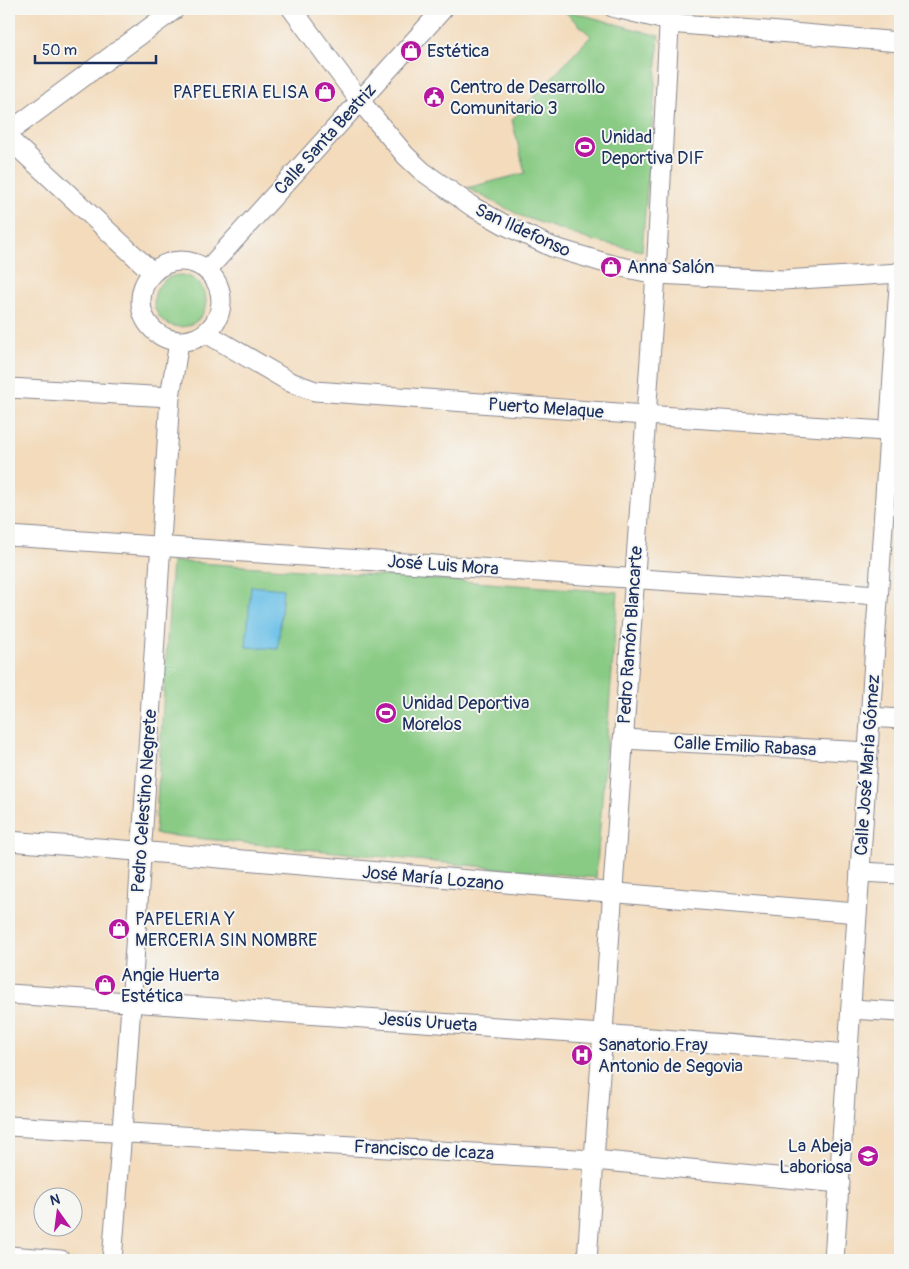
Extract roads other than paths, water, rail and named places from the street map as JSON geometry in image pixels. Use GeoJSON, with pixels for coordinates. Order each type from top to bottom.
{"type":"FeatureCollection","features":[{"type":"Feature","properties":{"kind":"street"},"geometry":{"type":"LineString","coordinates":[[9,132],[175,9]]}},
{"type":"Feature","properties":{"kind":"street","name":"San Ildefonso"},"geometry":{"type":"LineString","coordinates":[[292,9],[360,101],[406,156],[422,171],[473,207],[507,226],[552,247],[612,265],[656,274],[784,280],[900,272]]}},
{"type":"Feature","properties":{"kind":"street","name":"Calle Santa Beatriz"},"geometry":{"type":"LineString","coordinates":[[207,270],[444,9]]}},
{"type":"Feature","properties":{"kind":"street"},"geometry":{"type":"LineString","coordinates":[[612,9],[900,42]]}},
{"type":"Feature","properties":{"kind":"street","name":"Pedro Ramón Blancarte"},"geometry":{"type":"LineString","coordinates":[[587,1260],[656,274],[669,16]]}},
{"type":"Feature","properties":{"kind":"street"},"geometry":{"type":"LineString","coordinates":[[9,139],[152,272]]}},
{"type":"Feature","properties":{"kind":"street"},"geometry":{"type":"LineString","coordinates":[[179,260],[194,262],[207,270],[216,281],[221,294],[221,309],[216,322],[206,333],[188,341],[179,342],[163,338],[151,329],[142,316],[140,300],[143,285],[152,272],[164,264],[179,260]]}},
{"type":"Feature","properties":{"kind":"street","name":"Calle José María Gómez"},"geometry":{"type":"LineString","coordinates":[[834,1260],[878,595],[894,431],[900,272]]}},
{"type":"Feature","properties":{"kind":"street","name":"Puerto Melaque"},"geometry":{"type":"LineString","coordinates":[[206,333],[290,382],[315,391],[894,431]]}},
{"type":"Feature","properties":{"kind":"street","name":"Pedro Celestino Negrete"},"geometry":{"type":"LineString","coordinates":[[112,1260],[142,851],[170,397],[179,342]]}},
{"type":"Feature","properties":{"kind":"street"},"geometry":{"type":"LineString","coordinates":[[9,388],[170,397]]}},
{"type":"Feature","properties":{"kind":"street","name":"José Luis Mora"},"geometry":{"type":"LineString","coordinates":[[9,536],[878,595]]}},
{"type":"Feature","properties":{"kind":"street"},"geometry":{"type":"LineString","coordinates":[[870,717],[900,719]]}},
{"type":"Feature","properties":{"kind":"street","name":"Calle Emilio Rabasa"},"geometry":{"type":"LineString","coordinates":[[623,739],[868,752]]}},
{"type":"Feature","properties":{"kind":"street","name":"José María Lozano"},"geometry":{"type":"LineString","coordinates":[[9,841],[857,914]]}},
{"type":"Feature","properties":{"kind":"street"},"geometry":{"type":"LineString","coordinates":[[860,872],[900,874]]}},
{"type":"Feature","properties":{"kind":"street","name":"Jesús Urueta"},"geometry":{"type":"LineString","coordinates":[[9,994],[602,1034],[848,1054]]}},
{"type":"Feature","properties":{"kind":"street"},"geometry":{"type":"LineString","coordinates":[[852,1009],[900,1012]]}},
{"type":"Feature","properties":{"kind":"street","name":"Francisco de Icaza"},"geometry":{"type":"LineString","coordinates":[[9,1126],[594,1160],[840,1183]]}},
{"type":"Feature","properties":{"kind":"street"},"geometry":{"type":"LineString","coordinates":[[9,1256],[61,1260]]}},
{"type":"Feature","properties":{"kind":"water"},"geometry":{"type":"Polygon","coordinates":[[[251,586],[283,589],[278,649],[246,647],[251,586]]]}},
{"type":"Feature","properties":{"kind":"place","name":"Estética"},"geometry":{"type":"Point","coordinates":[411,51]}},
{"type":"Feature","properties":{"kind":"place","name":"PAPELERIA ELISA"},"geometry":{"type":"Point","coordinates":[325,92]}},
{"type":"Feature","properties":{"kind":"place","name":"Centro de Desarrollo Comunitario 3"},"geometry":{"type":"Point","coordinates":[434,97]}},
{"type":"Feature","properties":{"kind":"place","name":"Unidad Deportiva DIF"},"geometry":{"type":"Point","coordinates":[585,147]}},
{"type":"Feature","properties":{"kind":"place","name":"Anna Salón"},"geometry":{"type":"Point","coordinates":[611,267]}},
{"type":"Feature","properties":{"kind":"place","name":"Unidad Deportiva Morelos"},"geometry":{"type":"Point","coordinates":[386,713]}},
{"type":"Feature","properties":{"kind":"place","name":"PAPELERIA Y MERCERIA SIN NOMBRE"},"geometry":{"type":"Point","coordinates":[119,929]}},
{"type":"Feature","properties":{"kind":"place","name":"Angie Huerta Estética"},"geometry":{"type":"Point","coordinates":[105,985]}},
{"type":"Feature","properties":{"kind":"place","name":"Sanatorio Fray Antonio de Segovia"},"geometry":{"type":"Point","coordinates":[582,1055]}},
{"type":"Feature","properties":{"kind":"place","name":"La Abeja Laboriosa"},"geometry":{"type":"Point","coordinates":[868,1156]}}]}
